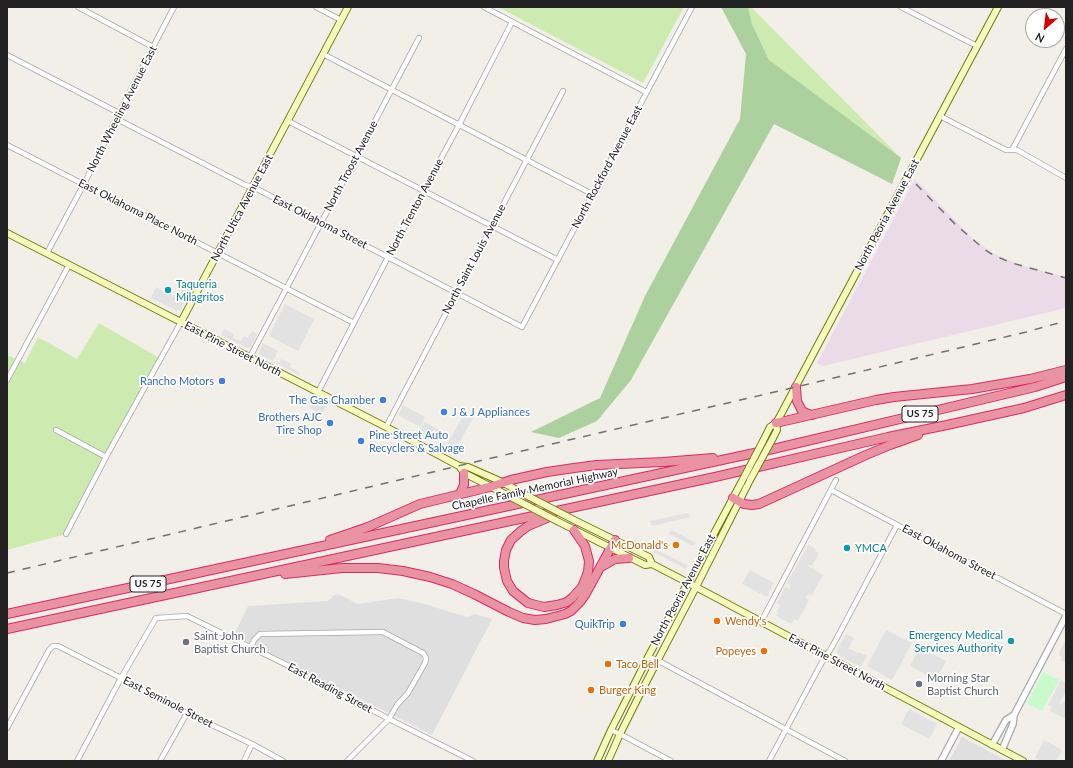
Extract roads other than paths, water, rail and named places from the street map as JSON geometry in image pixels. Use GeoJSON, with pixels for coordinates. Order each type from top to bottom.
{"type":"FeatureCollection","features":[{"type":"Feature","properties":{"kind":"highway"},"geometry":{"type":"LineString","coordinates":[[776,423],[876,400],[972,389],[1030,379],[1066,370]]}},
{"type":"Feature","properties":{"kind":"highway","name":"Chapelle Family Memorial Highway"},"geometry":{"type":"LineString","coordinates":[[7,614],[752,454],[1034,387],[1066,377]]}},
{"type":"Feature","properties":{"kind":"highway"},"geometry":{"type":"LineString","coordinates":[[796,387],[797,401],[800,407],[806,413],[813,415]]}},
{"type":"Feature","properties":{"kind":"highway","name":"US 75"},"geometry":{"type":"LineString","coordinates":[[7,629],[715,477],[888,436],[1024,408],[1066,395]]}},
{"type":"Feature","properties":{"kind":"highway"},"geometry":{"type":"LineString","coordinates":[[736,500],[744,504],[760,504],[832,470],[890,445],[947,425]]}},
{"type":"Feature","properties":{"kind":"highway"},"geometry":{"type":"LineString","coordinates":[[289,554],[368,527],[420,504],[490,487],[502,482],[547,472],[597,465],[663,462],[752,454]]}},
{"type":"Feature","properties":{"kind":"highway"},"geometry":{"type":"LineString","coordinates":[[460,494],[464,485],[462,470]]}},
{"type":"Feature","properties":{"kind":"highway"},"geometry":{"type":"LineString","coordinates":[[569,508],[528,526],[516,534],[508,544],[504,561],[505,575],[510,586],[518,596],[533,605],[550,607],[567,602],[579,591],[587,578],[589,561],[585,546],[574,530]]}},
{"type":"Feature","properties":{"kind":"highway"},"geometry":{"type":"LineString","coordinates":[[242,579],[342,568],[391,569],[447,582],[516,615],[529,619],[541,620],[558,617],[575,607],[585,595],[615,540]]}},
{"type":"Feature","properties":{"kind":"highway"},"geometry":{"type":"LineString","coordinates":[[601,567],[615,559],[629,558]]}},
{"type":"Feature","properties":{"kind":"main road","name":"North Utica Avenue East"},"geometry":{"type":"LineString","coordinates":[[181,322],[348,7]]}},
{"type":"Feature","properties":{"kind":"main road","name":"North Peoria Avenue East"},"geometry":{"type":"LineString","coordinates":[[608,761],[657,660],[696,587],[736,500],[741,483],[763,440],[770,427],[776,423],[796,387],[998,7]]}},
{"type":"Feature","properties":{"kind":"main road","name":"East Pine Street North"},"geometry":{"type":"LineString","coordinates":[[7,233],[386,427],[490,487],[610,549],[645,566],[652,564]]}},
{"type":"Feature","properties":{"kind":"main road","name":"North Peoria Avenue East"},"geometry":{"type":"LineString","coordinates":[[597,761],[611,730],[687,582],[736,500],[750,480],[773,438],[777,430],[776,423]]}},
{"type":"Feature","properties":{"kind":"main road","name":"East Pine Street North"},"geometry":{"type":"LineString","coordinates":[[462,470],[468,466],[649,557],[652,564],[1023,761]]}},
{"type":"Feature","properties":{"kind":"street"},"geometry":{"type":"LineString","coordinates":[[78,7],[153,47]]}},
{"type":"Feature","properties":{"kind":"street","name":"North Wheeling Avenue East"},"geometry":{"type":"LineString","coordinates":[[47,253],[84,184],[174,7]]}},
{"type":"Feature","properties":{"kind":"street"},"geometry":{"type":"LineString","coordinates":[[316,7],[341,20]]}},
{"type":"Feature","properties":{"kind":"street"},"geometry":{"type":"LineString","coordinates":[[484,7],[646,92]]}},
{"type":"Feature","properties":{"kind":"street","name":"North Rockford Avenue East"},"geometry":{"type":"LineString","coordinates":[[522,327],[692,7]]}},
{"type":"Feature","properties":{"kind":"street"},"geometry":{"type":"LineString","coordinates":[[903,7],[977,46]]}},
{"type":"Feature","properties":{"kind":"street","name":"North Trenton Avenue"},"geometry":{"type":"LineString","coordinates":[[318,392],[512,22]]}},
{"type":"Feature","properties":{"kind":"street","name":"North Troost Avenue"},"geometry":{"type":"LineString","coordinates":[[250,358],[419,38]]}},
{"type":"Feature","properties":{"kind":"street"},"geometry":{"type":"LineString","coordinates":[[1012,150],[1066,49]]}},
{"type":"Feature","properties":{"kind":"street"},"geometry":{"type":"LineString","coordinates":[[323,54],[592,194]]}},
{"type":"Feature","properties":{"kind":"street"},"geometry":{"type":"LineString","coordinates":[[7,55],[120,113]]}},
{"type":"Feature","properties":{"kind":"street","name":"North Saint Louis Avenue"},"geometry":{"type":"LineString","coordinates":[[386,427],[563,91]]}},
{"type":"Feature","properties":{"kind":"street"},"geometry":{"type":"LineString","coordinates":[[940,116],[1006,150],[1017,150],[1066,178]]}},
{"type":"Feature","properties":{"kind":"street","name":"East Oklahoma Street"},"geometry":{"type":"LineString","coordinates":[[117,119],[252,188],[257,189],[522,327]]}},
{"type":"Feature","properties":{"kind":"street"},"geometry":{"type":"LineString","coordinates":[[288,121],[558,260]]}},
{"type":"Feature","properties":{"kind":"street","name":"East Oklahoma Place North"},"geometry":{"type":"LineString","coordinates":[[7,145],[354,323]]}},
{"type":"Feature","properties":{"kind":"street"},"geometry":{"type":"LineString","coordinates":[[7,380],[69,265]]}},
{"type":"Feature","properties":{"kind":"street","name":"North Utica Avenue East"},"geometry":{"type":"LineString","coordinates":[[66,534],[106,457],[181,322]]}},
{"type":"Feature","properties":{"kind":"street"},"geometry":{"type":"LineString","coordinates":[[56,430],[106,457]]}},
{"type":"Feature","properties":{"kind":"street"},"geometry":{"type":"LineString","coordinates":[[761,622],[836,480]]}},
{"type":"Feature","properties":{"kind":"street","name":"East Oklahoma Street"},"geometry":{"type":"LineString","coordinates":[[831,490],[1066,615]]}},
{"type":"Feature","properties":{"kind":"street"},"geometry":{"type":"LineString","coordinates":[[769,761],[897,525]]}},
{"type":"Feature","properties":{"kind":"street"},"geometry":{"type":"LineString","coordinates":[[1002,750],[1013,724],[1014,715],[1066,615]]}},
{"type":"Feature","properties":{"kind":"street","name":"East Reading Street"},"geometry":{"type":"LineString","coordinates":[[121,678],[156,618],[187,616],[251,647],[465,759],[473,761]]}},
{"type":"Feature","properties":{"kind":"street"},"geometry":{"type":"LineString","coordinates":[[251,647],[254,640],[260,634],[383,632],[422,653],[426,659],[425,662],[408,693],[397,705],[389,719],[347,761]]}},
{"type":"Feature","properties":{"kind":"street","name":"East Seminole Street"},"geometry":{"type":"LineString","coordinates":[[7,728],[49,650],[53,646],[58,646],[283,761]]}},
{"type":"Feature","properties":{"kind":"street"},"geometry":{"type":"LineString","coordinates":[[648,658],[657,660],[845,761]]}},
{"type":"Feature","properties":{"kind":"street"},"geometry":{"type":"LineString","coordinates":[[77,761],[121,678]]}},
{"type":"Feature","properties":{"kind":"street"},"geometry":{"type":"LineString","coordinates":[[160,761],[187,713]]}},
{"type":"Feature","properties":{"kind":"street"},"geometry":{"type":"LineString","coordinates":[[992,745],[1006,720],[1014,715]]}},
{"type":"Feature","properties":{"kind":"street"},"geometry":{"type":"LineString","coordinates":[[941,761],[960,727]]}},
{"type":"Feature","properties":{"kind":"street"},"geometry":{"type":"LineString","coordinates":[[611,730],[671,761]]}},
{"type":"Feature","properties":{"kind":"street"},"geometry":{"type":"LineString","coordinates":[[244,761],[252,744]]}},
{"type":"Feature","properties":{"kind":"railway"},"geometry":{"type":"LineString","coordinates":[[916,184],[955,224],[993,255],[1012,263],[1066,278]]}},
{"type":"Feature","properties":{"kind":"railway"},"geometry":{"type":"LineString","coordinates":[[7,573],[796,387],[1066,321]]}},
{"type":"Feature","properties":{"kind":"place","name":"Taqueria Milagritos"},"geometry":{"type":"Point","coordinates":[168,290]}},
{"type":"Feature","properties":{"kind":"place","name":"Rancho Motors"},"geometry":{"type":"Point","coordinates":[222,381]}},
{"type":"Feature","properties":{"kind":"place","name":"The Gas Chamber"},"geometry":{"type":"Point","coordinates":[383,400]}},
{"type":"Feature","properties":{"kind":"place","name":"J & J Appliances"},"geometry":{"type":"Point","coordinates":[444,412]}},
{"type":"Feature","properties":{"kind":"place","name":"Brothers AJC Tire Shop"},"geometry":{"type":"Point","coordinates":[330,423]}},
{"type":"Feature","properties":{"kind":"place","name":"Pine Street Auto Recyclers & Salvage"},"geometry":{"type":"Point","coordinates":[361,441]}},
{"type":"Feature","properties":{"kind":"place","name":"McDonald's"},"geometry":{"type":"Point","coordinates":[676,545]}},
{"type":"Feature","properties":{"kind":"place","name":"YMCA"},"geometry":{"type":"Point","coordinates":[847,548]}},
{"type":"Feature","properties":{"kind":"place","name":"Wendy's"},"geometry":{"type":"Point","coordinates":[717,621]}},
{"type":"Feature","properties":{"kind":"place","name":"QuikTrip"},"geometry":{"type":"Point","coordinates":[623,624]}},
{"type":"Feature","properties":{"kind":"place","name":"Emergency Medical Services Authority"},"geometry":{"type":"Point","coordinates":[1011,641]}},
{"type":"Feature","properties":{"kind":"place","name":"Saint John Baptist Church"},"geometry":{"type":"Point","coordinates":[186,642]}},
{"type":"Feature","properties":{"kind":"place","name":"Popeyes"},"geometry":{"type":"Point","coordinates":[764,651]}},
{"type":"Feature","properties":{"kind":"place","name":"Taco Bell"},"geometry":{"type":"Point","coordinates":[608,664]}},
{"type":"Feature","properties":{"kind":"place","name":"Morning Star Baptist Church"},"geometry":{"type":"Point","coordinates":[919,684]}},
{"type":"Feature","properties":{"kind":"place","name":"Burger King"},"geometry":{"type":"Point","coordinates":[591,690]}}]}
